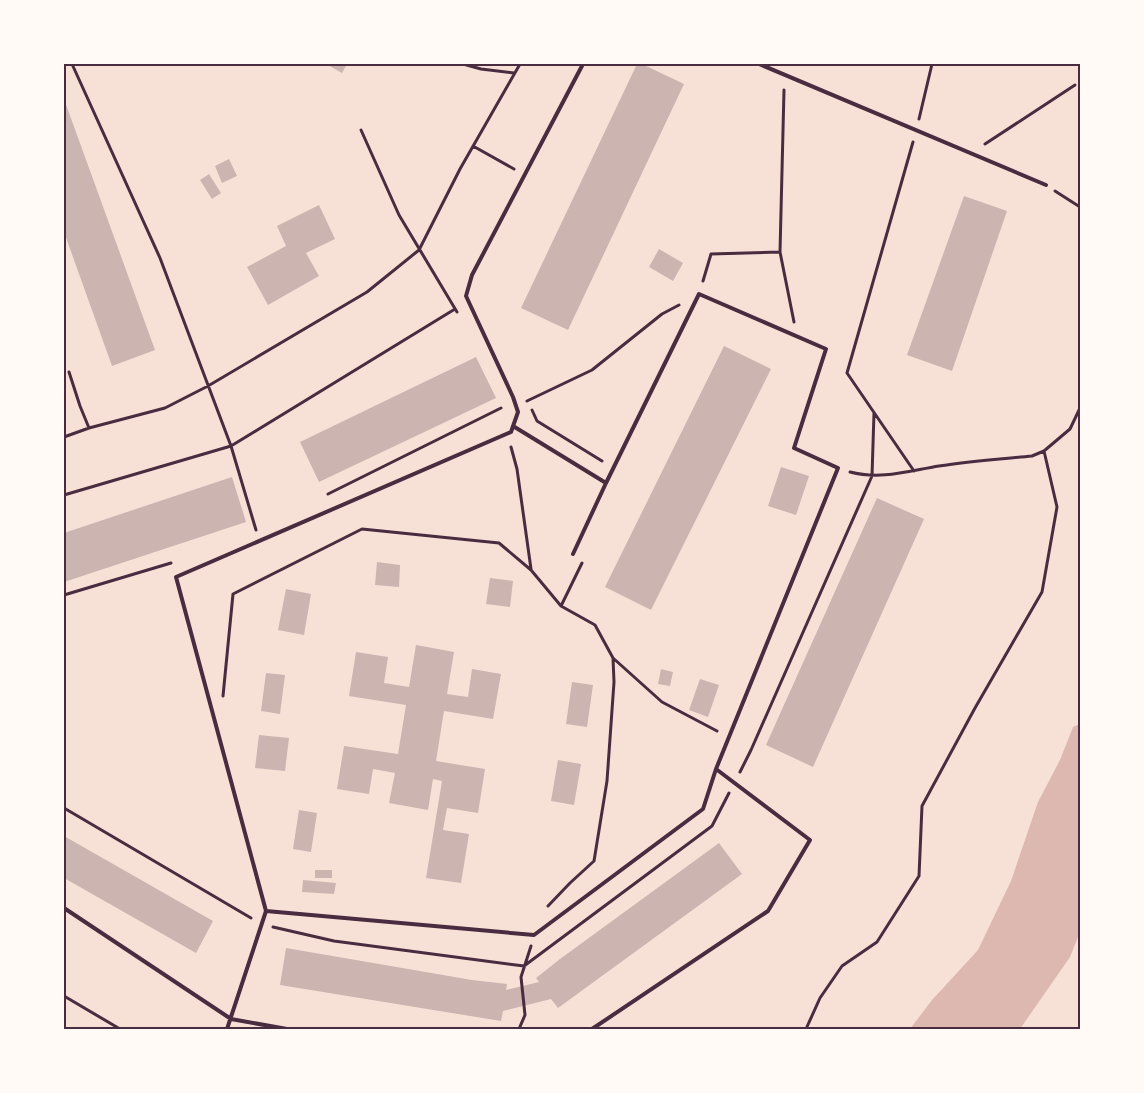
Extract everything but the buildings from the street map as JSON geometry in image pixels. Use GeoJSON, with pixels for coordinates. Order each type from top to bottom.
{"type":"FeatureCollection","features":[{"type":"Feature","properties":{"kind":"lane"},"geometry":{"type":"LineString","coordinates":[[227,1029],[266,911],[176,577],[511,432],[518,412],[513,397],[466,296],[472,275],[583,64]]}},
{"type":"Feature","properties":{"kind":"lane"},"geometry":{"type":"LineString","coordinates":[[759,64],[1046,185]]}},
{"type":"Feature","properties":{"kind":"lane"},"geometry":{"type":"LineString","coordinates":[[266,911],[534,935],[703,809],[716,769],[838,468],[794,448],[826,349],[699,294],[606,483],[574,554]]}},
{"type":"Feature","properties":{"kind":"lane"},"geometry":{"type":"LineString","coordinates":[[513,426],[606,483]]}},
{"type":"Feature","properties":{"kind":"lane"},"geometry":{"type":"LineString","coordinates":[[592,1029],[768,911],[810,840],[716,769]]}},
{"type":"Feature","properties":{"kind":"lane"},"geometry":{"type":"LineString","coordinates":[[64,908],[230,1019],[287,1029]]}},
{"type":"Feature","properties":{"kind":"path"},"geometry":{"type":"LineString","coordinates":[[72,64],[160,258],[231,446],[259,541]]}},
{"type":"Feature","properties":{"kind":"path"},"geometry":{"type":"LineString","coordinates":[[463,64],[481,69],[514,73]]}},
{"type":"Feature","properties":{"kind":"path"},"geometry":{"type":"LineString","coordinates":[[64,437],[89,428],[165,408],[208,386],[366,292],[419,250],[473,146],[520,64]]}},
{"type":"Feature","properties":{"kind":"path"},"geometry":{"type":"LineString","coordinates":[[914,472],[847,373],[916,130],[932,64]]}},
{"type":"Feature","properties":{"kind":"path"},"geometry":{"type":"LineString","coordinates":[[785,74],[780,252],[798,337]]}},
{"type":"Feature","properties":{"kind":"path"},"geometry":{"type":"LineString","coordinates":[[970,154],[1075,86]]}},
{"type":"Feature","properties":{"kind":"path"},"geometry":{"type":"LineString","coordinates":[[64,495],[231,446],[455,309],[399,215],[362,130]]}},
{"type":"Feature","properties":{"kind":"path"},"geometry":{"type":"LineString","coordinates":[[473,146],[524,174]]}},
{"type":"Feature","properties":{"kind":"path"},"geometry":{"type":"LineString","coordinates":[[1046,185],[1080,207]]}},
{"type":"Feature","properties":{"kind":"path"},"geometry":{"type":"LineString","coordinates":[[527,401],[592,370],[662,314],[699,294],[711,254],[780,252]]}},
{"type":"Feature","properties":{"kind":"path"},"geometry":{"type":"LineString","coordinates":[[69,372],[89,428]]}},
{"type":"Feature","properties":{"kind":"path"},"geometry":{"type":"LineString","coordinates":[[322,497],[501,408]]}},
{"type":"Feature","properties":{"kind":"path"},"geometry":{"type":"LineString","coordinates":[[838,468],[872,476],[888,476],[938,466],[1032,456],[1044,451],[1070,429],[1080,408]]}},
{"type":"Feature","properties":{"kind":"path"},"geometry":{"type":"LineString","coordinates":[[64,808],[261,924],[334,941],[524,966],[712,826],[751,750],[872,476],[874,413]]}},
{"type":"Feature","properties":{"kind":"path"},"geometry":{"type":"LineString","coordinates":[[537,421],[614,467]]}},
{"type":"Feature","properties":{"kind":"path"},"geometry":{"type":"LineString","coordinates":[[806,1029],[820,998],[842,966],[877,942],[920,876],[922,806],[975,708],[1042,592],[1057,507],[1044,451]]}},
{"type":"Feature","properties":{"kind":"path"},"geometry":{"type":"LineString","coordinates":[[247,532],[264,525]]}},
{"type":"Feature","properties":{"kind":"path"},"geometry":{"type":"LineString","coordinates":[[223,700],[233,594],[362,529],[499,543],[531,570],[561,606],[595,625],[613,658],[662,702],[729,737]]}},
{"type":"Feature","properties":{"kind":"path"},"geometry":{"type":"LineString","coordinates":[[64,595],[178,560]]}},
{"type":"Feature","properties":{"kind":"path"},"geometry":{"type":"LineString","coordinates":[[598,833],[607,781],[614,682],[613,658]]}},
{"type":"Feature","properties":{"kind":"path"},"geometry":{"type":"LineString","coordinates":[[518,1029],[525,1015],[522,986]]}},
{"type":"Feature","properties":{"kind":"path"},"geometry":{"type":"LineString","coordinates":[[64,996],[120,1029]]}},
{"type":"Feature","properties":{"kind":"shaded area"},"geometry":{"type":"Polygon","coordinates":[[[1080,724],[1080,932],[1070,957],[1020,1029],[910,1029],[932,1000],[978,950],[1011,881],[1038,802],[1060,760],[1073,727],[1080,724]]]}}]}
